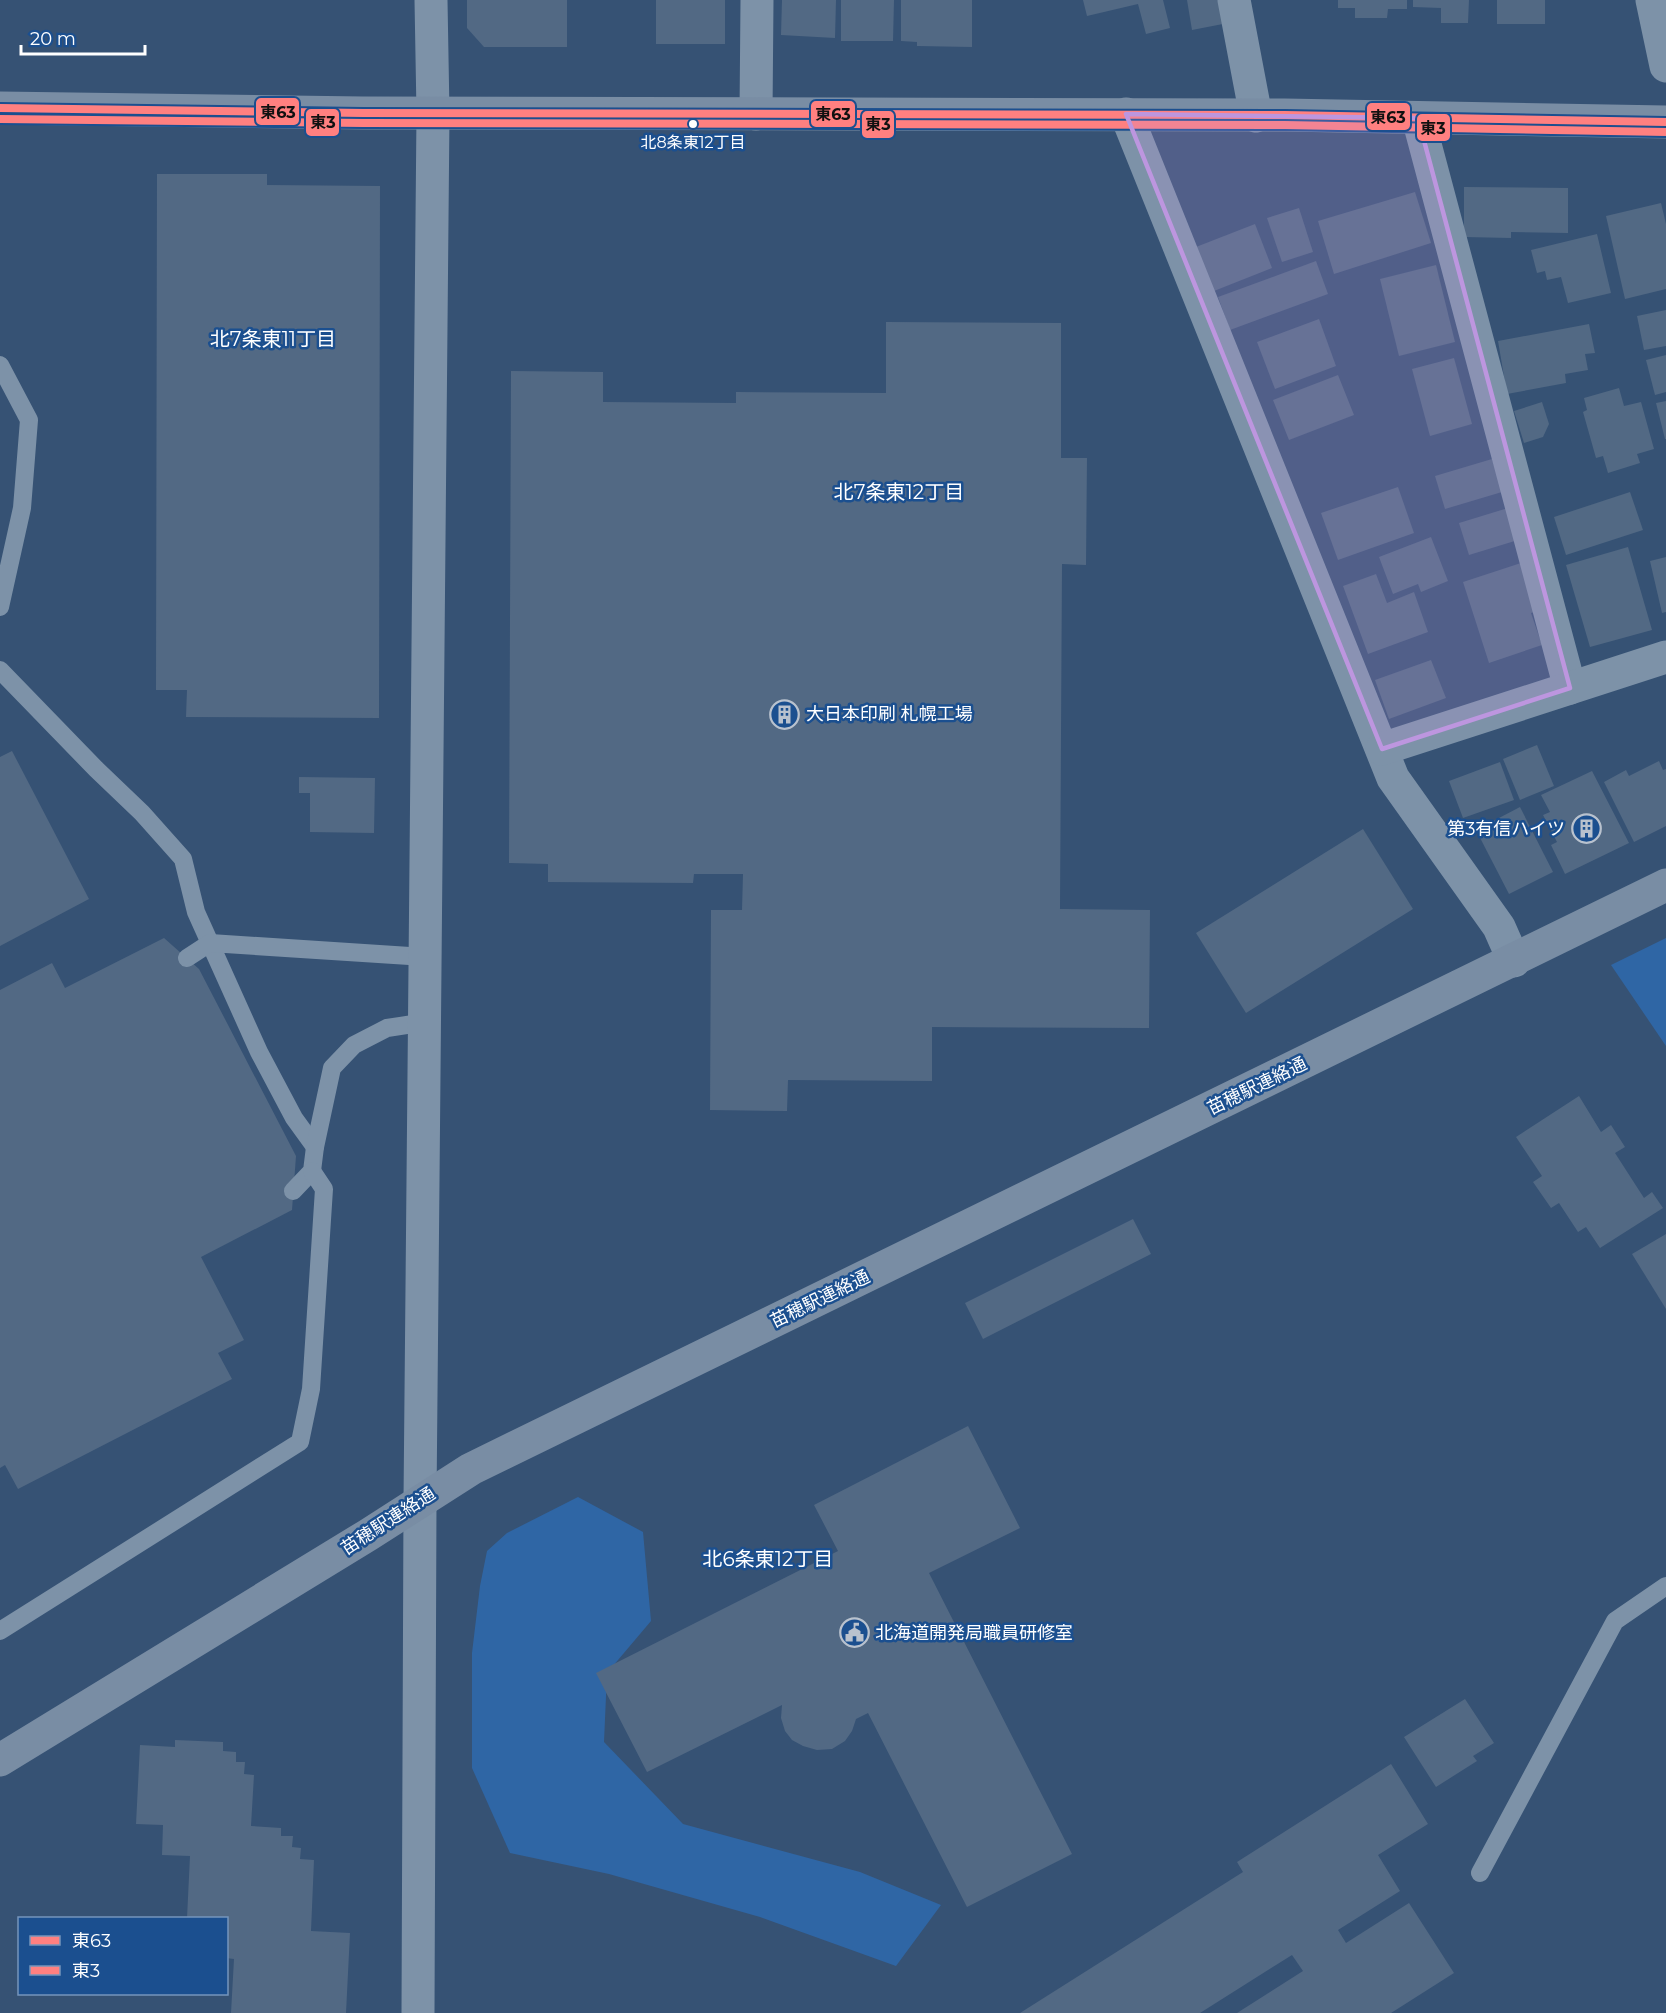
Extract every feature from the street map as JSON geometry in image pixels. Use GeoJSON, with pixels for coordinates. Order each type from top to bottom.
{"type":"FeatureCollection","features":[{"type":"Feature","properties":{"kind":"street"},"geometry":{"type":"LineString","coordinates":[[418,2013],[420,1501],[433,113],[431,0]]}},
{"type":"Feature","properties":{"kind":"street"},"geometry":{"type":"LineString","coordinates":[[756,114],[757,0]]}},
{"type":"Feature","properties":{"kind":"street"},"geometry":{"type":"LineString","coordinates":[[1234,0],[1256,116]]}},
{"type":"Feature","properties":{"kind":"street"},"geometry":{"type":"LineString","coordinates":[[1652,0],[1666,66]]}},
{"type":"Feature","properties":{"kind":"street"},"geometry":{"type":"LineString","coordinates":[[0,108],[433,113],[1126,114],[1666,122]]}},
{"type":"Feature","properties":{"kind":"street"},"geometry":{"type":"LineString","coordinates":[[1126,114],[1393,778],[1499,927],[1514,961]]}},
{"type":"Feature","properties":{"kind":"street"},"geometry":{"type":"LineString","coordinates":[[1418,118],[1570,688]]}},
{"type":"Feature","properties":{"kind":"street"},"geometry":{"type":"LineString","coordinates":[[1382,749],[1666,657]]}},
{"type":"Feature","properties":{"kind":"street","name":"苗穂駅連絡通"},"geometry":{"type":"LineString","coordinates":[[0,1760],[368,1535],[471,1469],[1666,885]]}},
{"type":"Feature","properties":{"kind":"lane"},"geometry":{"type":"LineString","coordinates":[[0,365],[29,420],[22,508],[0,607]]}},
{"type":"Feature","properties":{"kind":"lane"},"geometry":{"type":"LineString","coordinates":[[0,670],[141,813],[183,859],[196,912],[259,1052],[294,1118],[315,1147]]}},
{"type":"Feature","properties":{"kind":"lane"},"geometry":{"type":"LineString","coordinates":[[187,958],[210,944],[425,957]]}},
{"type":"Feature","properties":{"kind":"lane"},"geometry":{"type":"LineString","coordinates":[[293,1191],[312,1172],[332,1068],[354,1044],[387,1028],[426,1022]]}},
{"type":"Feature","properties":{"kind":"lane"},"geometry":{"type":"LineString","coordinates":[[0,1631],[300,1442],[311,1389],[324,1189],[312,1172]]}},
{"type":"Feature","properties":{"kind":"lane"},"geometry":{"type":"LineString","coordinates":[[1480,1873],[1615,1621],[1666,1586]]}},
{"type":"Feature","properties":{"kind":"highlighted area"},"geometry":{"type":"Polygon","coordinates":[[[1126,114],[1418,118],[1570,688],[1382,749],[1126,114]]]}},
{"type":"Feature","properties":{"kind":"shaded area"},"geometry":{"type":"Polygon","coordinates":[[[1666,938],[1666,1046],[1611,965],[1666,938]]]}},
{"type":"Feature","properties":{"kind":"shaded area"},"geometry":{"type":"Polygon","coordinates":[[[578,1497],[643,1532],[651,1621],[607,1673],[604,1742],[683,1824],[860,1872],[941,1905],[896,1966],[760,1917],[609,1874],[510,1853],[472,1768],[472,1653],[480,1586],[487,1551],[507,1533],[578,1497]]]}},
{"type":"Feature","properties":{"kind":"building"},"geometry":{"type":"Polygon","coordinates":[[[467,0],[567,0],[567,47],[484,47],[467,28],[467,0]]]}},
{"type":"Feature","properties":{"kind":"building"},"geometry":{"type":"Polygon","coordinates":[[[656,0],[725,0],[725,44],[656,44],[656,0]]]}},
{"type":"Feature","properties":{"kind":"building"},"geometry":{"type":"Polygon","coordinates":[[[782,0],[836,0],[835,38],[781,35],[782,0]]]}},
{"type":"Feature","properties":{"kind":"building"},"geometry":{"type":"Polygon","coordinates":[[[841,0],[894,0],[893,41],[841,41],[841,0]]]}},
{"type":"Feature","properties":{"kind":"building"},"geometry":{"type":"Polygon","coordinates":[[[901,0],[972,0],[972,47],[917,46],[917,42],[901,41],[901,0]]]}},
{"type":"Feature","properties":{"kind":"building"},"geometry":{"type":"Polygon","coordinates":[[[1083,0],[1163,0],[1170,28],[1146,34],[1138,4],[1087,16],[1083,0]]]}},
{"type":"Feature","properties":{"kind":"building"},"geometry":{"type":"Polygon","coordinates":[[[1187,0],[1224,0],[1228,23],[1192,30],[1187,0]]]}},
{"type":"Feature","properties":{"kind":"building"},"geometry":{"type":"Polygon","coordinates":[[[1338,0],[1407,0],[1407,9],[1388,9],[1387,18],[1355,18],[1355,8],[1338,8],[1338,0]]]}},
{"type":"Feature","properties":{"kind":"building"},"geometry":{"type":"Polygon","coordinates":[[[1413,0],[1469,0],[1468,23],[1441,23],[1441,8],[1413,7],[1413,0]]]}},
{"type":"Feature","properties":{"kind":"building"},"geometry":{"type":"Polygon","coordinates":[[[1497,0],[1545,0],[1545,24],[1497,24],[1497,0]]]}},
{"type":"Feature","properties":{"kind":"building"},"geometry":{"type":"Polygon","coordinates":[[[157,174],[267,174],[267,185],[380,186],[379,718],[186,717],[187,690],[156,690],[157,174]]]}},
{"type":"Feature","properties":{"kind":"building"},"geometry":{"type":"Polygon","coordinates":[[[1464,187],[1568,188],[1568,233],[1511,232],[1511,238],[1464,237],[1464,187]]]}},
{"type":"Feature","properties":{"kind":"building"},"geometry":{"type":"Polygon","coordinates":[[[1415,192],[1431,243],[1334,274],[1318,221],[1415,192]]]}},
{"type":"Feature","properties":{"kind":"building"},"geometry":{"type":"Polygon","coordinates":[[[1661,203],[1666,224],[1666,289],[1625,299],[1606,216],[1661,203]]]}},
{"type":"Feature","properties":{"kind":"building"},"geometry":{"type":"Polygon","coordinates":[[[1299,208],[1313,252],[1282,262],[1267,218],[1299,208]]]}},
{"type":"Feature","properties":{"kind":"building"},"geometry":{"type":"Polygon","coordinates":[[[1255,224],[1272,268],[1214,291],[1196,247],[1255,224]]]}},
{"type":"Feature","properties":{"kind":"building"},"geometry":{"type":"Polygon","coordinates":[[[1597,234],[1611,293],[1568,303],[1561,277],[1547,280],[1545,271],[1537,273],[1531,250],[1597,234]]]}},
{"type":"Feature","properties":{"kind":"building"},"geometry":{"type":"Polygon","coordinates":[[[1316,261],[1328,294],[1230,330],[1218,297],[1316,261]]]}},
{"type":"Feature","properties":{"kind":"building"},"geometry":{"type":"Polygon","coordinates":[[[1436,265],[1455,342],[1399,356],[1380,279],[1436,265]]]}},
{"type":"Feature","properties":{"kind":"building"},"geometry":{"type":"Polygon","coordinates":[[[1666,310],[1666,346],[1644,350],[1637,316],[1666,310]]]}},
{"type":"Feature","properties":{"kind":"building"},"geometry":{"type":"Polygon","coordinates":[[[1319,319],[1336,366],[1275,389],[1257,342],[1319,319]]]}},
{"type":"Feature","properties":{"kind":"building","name":"大日本印刷 札幌工場"},"geometry":{"type":"Polygon","coordinates":[[[886,322],[1061,323],[1061,458],[1087,458],[1086,565],[1062,564],[1060,909],[1150,910],[1149,1028],[932,1027],[932,1081],[788,1080],[787,1111],[710,1110],[711,910],[742,910],[743,874],[694,874],[693,883],[548,882],[548,864],[509,863],[511,371],[603,372],[603,402],[736,403],[736,392],[886,393],[886,322]]]}},
{"type":"Feature","properties":{"kind":"building"},"geometry":{"type":"Polygon","coordinates":[[[1589,324],[1595,353],[1585,354],[1588,370],[1565,374],[1566,383],[1507,394],[1498,341],[1589,324]]]}},
{"type":"Feature","properties":{"kind":"building"},"geometry":{"type":"Polygon","coordinates":[[[1666,355],[1666,392],[1655,395],[1646,360],[1666,355]]]}},
{"type":"Feature","properties":{"kind":"building"},"geometry":{"type":"Polygon","coordinates":[[[1454,358],[1472,424],[1430,436],[1412,369],[1454,358]]]}},
{"type":"Feature","properties":{"kind":"building"},"geometry":{"type":"Polygon","coordinates":[[[1338,375],[1354,415],[1289,440],[1273,400],[1338,375]]]}},
{"type":"Feature","properties":{"kind":"building"},"geometry":{"type":"Polygon","coordinates":[[[1619,388],[1624,406],[1641,402],[1654,449],[1637,454],[1640,463],[1608,473],[1603,456],[1596,458],[1583,412],[1587,410],[1584,398],[1619,388]]]}},
{"type":"Feature","properties":{"kind":"building"},"geometry":{"type":"Polygon","coordinates":[[[1666,401],[1666,439],[1665,439],[1656,403],[1666,401]]]}},
{"type":"Feature","properties":{"kind":"building"},"geometry":{"type":"Polygon","coordinates":[[[1542,402],[1549,424],[1543,437],[1524,443],[1514,411],[1542,402]]]}},
{"type":"Feature","properties":{"kind":"building"},"geometry":{"type":"Polygon","coordinates":[[[1492,459],[1502,492],[1445,509],[1435,476],[1492,459]]]}},
{"type":"Feature","properties":{"kind":"building"},"geometry":{"type":"Polygon","coordinates":[[[1398,487],[1414,533],[1338,560],[1321,513],[1398,487]]]}},
{"type":"Feature","properties":{"kind":"building"},"geometry":{"type":"Polygon","coordinates":[[[1630,492],[1643,530],[1566,555],[1554,517],[1630,492]]]}},
{"type":"Feature","properties":{"kind":"building"},"geometry":{"type":"Polygon","coordinates":[[[1508,508],[1518,540],[1469,555],[1459,523],[1508,508]]]}},
{"type":"Feature","properties":{"kind":"building"},"geometry":{"type":"Polygon","coordinates":[[[1431,537],[1448,581],[1421,592],[1418,584],[1393,594],[1379,557],[1431,537]]]}},
{"type":"Feature","properties":{"kind":"building"},"geometry":{"type":"Polygon","coordinates":[[[1628,547],[1652,630],[1590,647],[1566,565],[1628,547]]]}},
{"type":"Feature","properties":{"kind":"building"},"geometry":{"type":"Polygon","coordinates":[[[1666,557],[1666,612],[1662,613],[1650,561],[1666,557]]]}},
{"type":"Feature","properties":{"kind":"building"},"geometry":{"type":"Polygon","coordinates":[[[1521,563],[1537,611],[1531,613],[1542,645],[1489,663],[1463,582],[1521,563]]]}},
{"type":"Feature","properties":{"kind":"building"},"geometry":{"type":"Polygon","coordinates":[[[1376,574],[1387,603],[1414,592],[1428,632],[1368,654],[1343,586],[1376,574]]]}},
{"type":"Feature","properties":{"kind":"building"},"geometry":{"type":"Polygon","coordinates":[[[1431,660],[1446,698],[1389,719],[1375,680],[1431,660]]]}},
{"type":"Feature","properties":{"kind":"building"},"geometry":{"type":"Polygon","coordinates":[[[1537,745],[1554,786],[1520,800],[1503,759],[1537,745]]]}},
{"type":"Feature","properties":{"kind":"building"},"geometry":{"type":"Polygon","coordinates":[[[12,751],[89,899],[0,946],[0,757],[12,751]]]}},
{"type":"Feature","properties":{"kind":"building"},"geometry":{"type":"Polygon","coordinates":[[[1659,761],[1663,770],[1666,769],[1666,826],[1634,842],[1604,782],[1626,770],[1629,776],[1659,761]]]}},
{"type":"Feature","properties":{"kind":"building"},"geometry":{"type":"Polygon","coordinates":[[[1500,762],[1514,800],[1463,818],[1449,781],[1500,762]]]}},
{"type":"Feature","properties":{"kind":"building","name":"第3有信ハイツ"},"geometry":{"type":"Polygon","coordinates":[[[1592,771],[1629,843],[1565,874],[1551,845],[1557,842],[1543,815],[1550,812],[1541,795],[1592,771]]]}},
{"type":"Feature","properties":{"kind":"building"},"geometry":{"type":"Polygon","coordinates":[[[299,777],[375,778],[374,833],[310,832],[310,793],[299,793],[299,777]]]}},
{"type":"Feature","properties":{"kind":"building"},"geometry":{"type":"Polygon","coordinates":[[[1520,807],[1553,872],[1509,894],[1476,830],[1520,807]]]}},
{"type":"Feature","properties":{"kind":"building"},"geometry":{"type":"Polygon","coordinates":[[[1363,829],[1413,909],[1246,1013],[1196,933],[1363,829]]]}},
{"type":"Feature","properties":{"kind":"building"},"geometry":{"type":"Polygon","coordinates":[[[164,938],[199,969],[296,1156],[292,1210],[201,1257],[244,1340],[218,1353],[232,1379],[18,1489],[5,1465],[0,1468],[0,990],[52,963],[65,988],[164,938]]]}},
{"type":"Feature","properties":{"kind":"building"},"geometry":{"type":"Polygon","coordinates":[[[1579,1096],[1601,1132],[1611,1125],[1625,1147],[1615,1153],[1644,1198],[1652,1192],[1663,1208],[1600,1248],[1586,1227],[1578,1232],[1559,1203],[1551,1208],[1533,1182],[1542,1176],[1516,1137],[1579,1096]]]}},
{"type":"Feature","properties":{"kind":"building"},"geometry":{"type":"Polygon","coordinates":[[[1133,1219],[1151,1254],[983,1339],[965,1303],[1133,1219]]]}},
{"type":"Feature","properties":{"kind":"building"},"geometry":{"type":"Polygon","coordinates":[[[1666,1234],[1666,1309],[1632,1254],[1666,1234]]]}},
{"type":"Feature","properties":{"kind":"building"},"geometry":{"type":"Polygon","coordinates":[[[968,1426],[1020,1528],[929,1573],[1072,1854],[967,1907],[868,1713],[856,1719],[845,1741],[832,1749],[817,1750],[792,1740],[785,1731],[781,1718],[782,1705],[647,1772],[596,1673],[838,1551],[814,1505],[968,1426]]]}},
{"type":"Feature","properties":{"kind":"building"},"geometry":{"type":"Polygon","coordinates":[[[1465,1699],[1494,1743],[1473,1756],[1477,1761],[1436,1787],[1404,1737],[1465,1699]]]}},
{"type":"Feature","properties":{"kind":"building"},"geometry":{"type":"Polygon","coordinates":[[[175,1740],[223,1742],[223,1751],[236,1752],[236,1762],[245,1762],[244,1774],[254,1775],[251,1826],[281,1828],[281,1836],[293,1836],[292,1847],[301,1848],[300,1859],[314,1860],[311,1931],[350,1933],[346,2013],[231,2013],[234,1959],[228,1958],[228,1917],[187,1917],[190,1856],[162,1855],[163,1825],[136,1824],[140,1745],[175,1747],[175,1740]]]}},
{"type":"Feature","properties":{"kind":"building"},"geometry":{"type":"Polygon","coordinates":[[[1391,1764],[1428,1824],[1378,1855],[1400,1891],[1338,1930],[1346,1943],[1409,1903],[1454,1973],[1391,2013],[1237,2013],[1303,1971],[1292,1955],[1200,2013],[1020,2013],[1243,1872],[1237,1862],[1391,1764]]]}},
{"type":"Feature","properties":{"kind":"transit line","name":"東63"},"geometry":{"type":"LineString","coordinates":[[0,108],[363,113],[1285,115],[1666,122]]}},
{"type":"Feature","properties":{"kind":"transit line","name":"東3"},"geometry":{"type":"LineString","coordinates":[[0,119],[363,123],[1285,125],[1666,132]]}},
{"type":"Feature","properties":{"kind":"place","name":"北8条東12丁目"},"geometry":{"type":"Point","coordinates":[693,124]}},
{"type":"Feature","properties":{"kind":"place","name":"大日本印刷 札幌工場"},"geometry":{"type":"Point","coordinates":[785,714]}},
{"type":"Feature","properties":{"kind":"place","name":"第3有信ハイツ"},"geometry":{"type":"Point","coordinates":[1586,829]}},
{"type":"Feature","properties":{"kind":"place","name":"北海道開発局職員研修室"},"geometry":{"type":"Point","coordinates":[854,1633]}},
{"type":"Feature","properties":{"kind":"district","name":"北7条東11丁目"},"geometry":{"type":"Point","coordinates":[273,339]}},
{"type":"Feature","properties":{"kind":"district","name":"北7条東12丁目"},"geometry":{"type":"Point","coordinates":[899,492]}},
{"type":"Feature","properties":{"kind":"district","name":"北6条東12丁目"},"geometry":{"type":"Point","coordinates":[768,1559]}}]}
